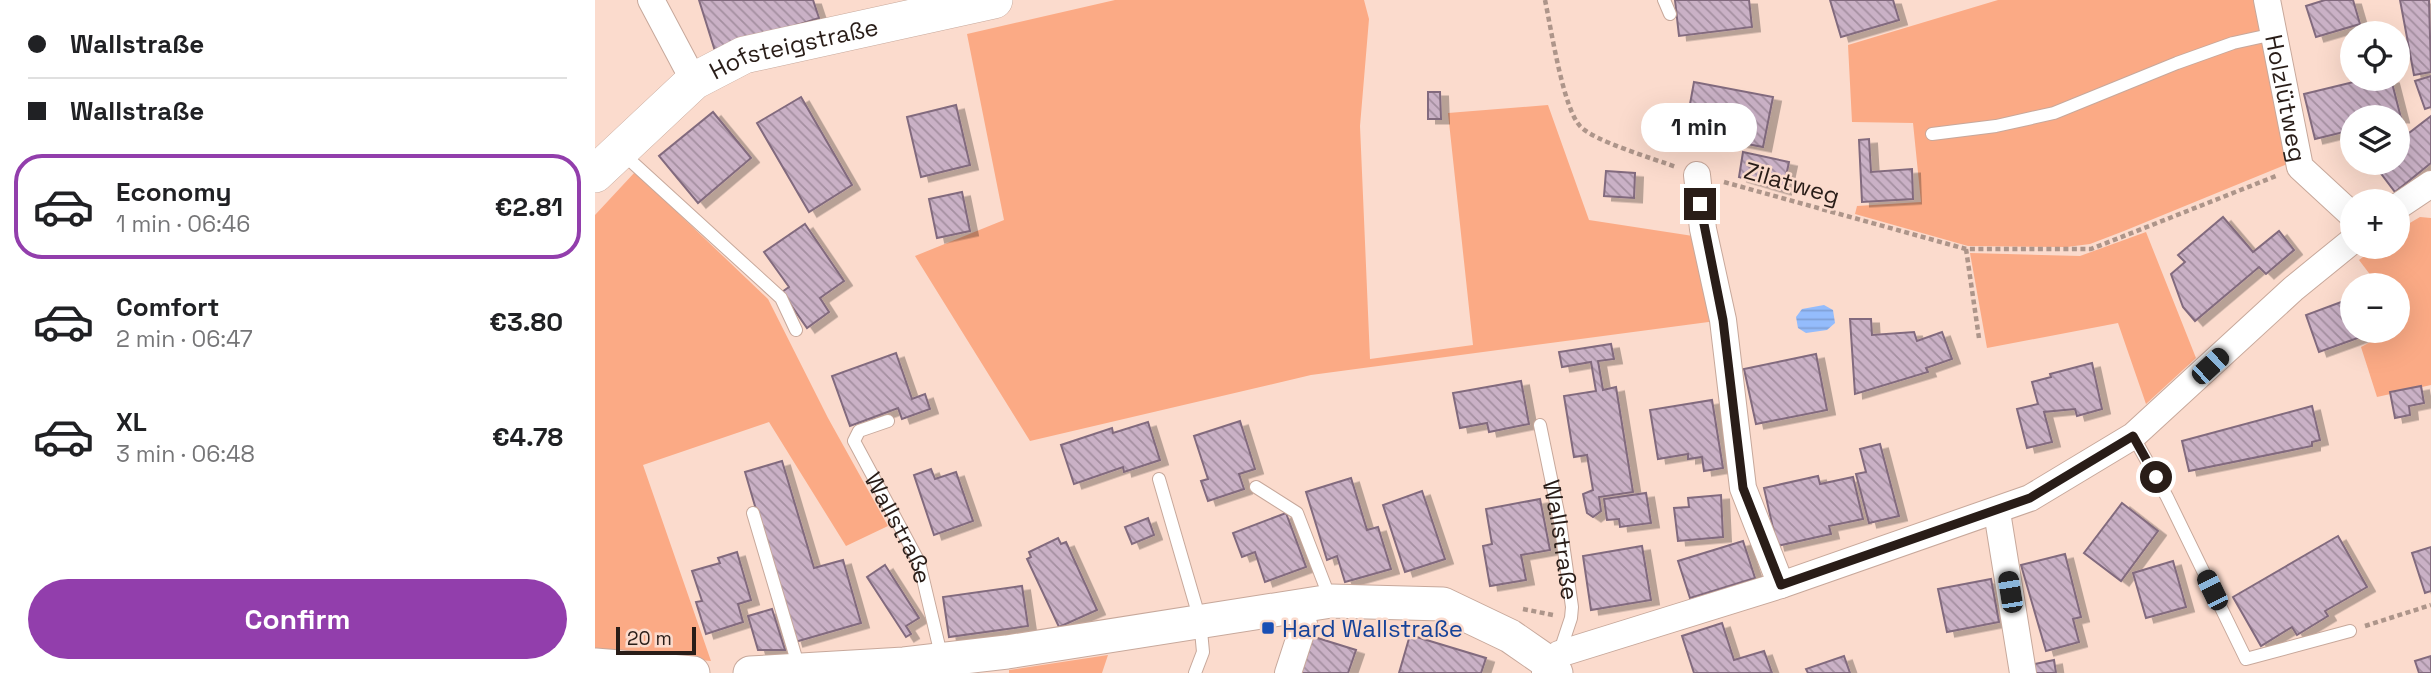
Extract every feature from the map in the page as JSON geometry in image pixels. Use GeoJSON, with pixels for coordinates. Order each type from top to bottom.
{"type":"FeatureCollection","features":[{"type":"Feature","properties":{"kind":"main road","name":"Hofsteigstraße"},"geometry":{"type":"LineString","coordinates":[[607,161],[694,82],[744,55],[994,0]]}},
{"type":"Feature","properties":{"kind":"street"},"geometry":{"type":"LineString","coordinates":[[651,0],[694,82]]}},
{"type":"Feature","properties":{"kind":"street","name":"Holzlütweg"},"geometry":{"type":"LineString","coordinates":[[2267,0],[2300,167],[2340,204]]}},
{"type":"Feature","properties":{"kind":"street"},"geometry":{"type":"LineString","coordinates":[[1697,175],[1703,229],[1723,320],[1743,488],[1781,585]]}},
{"type":"Feature","properties":{"kind":"street"},"geometry":{"type":"LineString","coordinates":[[2410,198],[2431,184]]}},
{"type":"Feature","properties":{"kind":"street"},"geometry":{"type":"LineString","coordinates":[[750,673],[902,669],[942,659],[1005,661],[1200,620],[1331,601],[1443,604],[1510,636],[1552,666],[1997,512],[2030,498],[2133,436],[2293,289],[2340,251]]}},
{"type":"Feature","properties":{"kind":"street"},"geometry":{"type":"LineString","coordinates":[[1997,512],[2023,673]]}},
{"type":"Feature","properties":{"kind":"street"},"geometry":{"type":"LineString","coordinates":[[1288,673],[1304,624],[1297,606]]}},
{"type":"Feature","properties":{"kind":"street"},"geometry":{"type":"LineString","coordinates":[[595,665],[693,673]]}},
{"type":"Feature","properties":{"kind":"lane"},"geometry":{"type":"LineString","coordinates":[[1664,0],[1670,14]]}},
{"type":"Feature","properties":{"kind":"lane"},"geometry":{"type":"LineString","coordinates":[[1932,134],[1996,126],[2054,113],[2177,62],[2233,43],[2275,34]]}},
{"type":"Feature","properties":{"kind":"lane","name":"Hofsteigstraße"},"geometry":{"type":"LineString","coordinates":[[607,161],[781,298],[796,330]]}},
{"type":"Feature","properties":{"kind":"lane","name":"Wallstraße"},"geometry":{"type":"LineString","coordinates":[[887,421],[859,431],[854,441],[919,562],[942,659]]}},
{"type":"Feature","properties":{"kind":"lane","name":"Wallstraße"},"geometry":{"type":"LineString","coordinates":[[1540,425],[1560,522],[1571,607],[1571,618],[1552,666]]}},
{"type":"Feature","properties":{"kind":"lane"},"geometry":{"type":"LineString","coordinates":[[2133,436],[2167,497],[2246,659],[2350,631]]}},
{"type":"Feature","properties":{"kind":"lane"},"geometry":{"type":"LineString","coordinates":[[1159,479],[1200,620],[1203,652],[1195,673]]}},
{"type":"Feature","properties":{"kind":"lane"},"geometry":{"type":"LineString","coordinates":[[1256,487],[1297,513],[1331,601]]}},
{"type":"Feature","properties":{"kind":"lane"},"geometry":{"type":"LineString","coordinates":[[753,513],[800,671]]}},
{"type":"Feature","properties":{"kind":"path","name":"Zilatweg"},"geometry":{"type":"LineString","coordinates":[[1545,0],[1568,102],[1580,127],[1599,138],[1697,175],[1966,249],[2091,249],[2300,167]]}},
{"type":"Feature","properties":{"kind":"path"},"geometry":{"type":"LineString","coordinates":[[1966,249],[1979,338]]}},
{"type":"Feature","properties":{"kind":"path"},"geometry":{"type":"LineString","coordinates":[[2350,631],[2431,606]]}},
{"type":"Feature","properties":{"kind":"shaded area"},"geometry":{"type":"Polygon","coordinates":[[[1115,0],[1364,0],[1369,19],[1360,126],[1370,359],[1473,345],[1448,113],[1548,105],[1589,220],[1693,236],[1716,321],[1311,375],[1030,441],[915,256],[1004,220],[967,34],[1115,0]]]}},
{"type":"Feature","properties":{"kind":"shaded area"},"geometry":{"type":"Polygon","coordinates":[[[1998,0],[2258,0],[2290,163],[2090,244],[2067,247],[1968,246],[1855,214],[1857,206],[1921,202],[1913,123],[1852,122],[1848,45],[1998,0]]]}},
{"type":"Feature","properties":{"kind":"shaded area"},"geometry":{"type":"Polygon","coordinates":[[[635,172],[768,299],[828,418],[888,526],[846,546],[769,422],[643,465],[711,661],[595,651],[595,215],[635,172]]]}},
{"type":"Feature","properties":{"kind":"shaded area"},"geometry":{"type":"Polygon","coordinates":[[[2420,217],[2431,218],[2431,385],[2377,397],[2361,347],[2368,343],[2410,343],[2410,273],[2369,273],[2359,260],[2410,259],[2410,223],[2420,217]]]}},
{"type":"Feature","properties":{"kind":"shaded area"},"geometry":{"type":"Polygon","coordinates":[[[2146,232],[2196,358],[2146,404],[2118,323],[1987,348],[1970,253],[2080,256],[2146,232]]]}},
{"type":"Feature","properties":{"kind":"shaded area"},"geometry":{"type":"Polygon","coordinates":[[[1108,655],[1102,673],[1009,673],[1009,670],[1108,655]]]}},
{"type":"Feature","properties":{"kind":"water"},"geometry":{"type":"Polygon","coordinates":[[[1824,305],[1833,310],[1835,323],[1827,330],[1806,333],[1798,328],[1796,317],[1802,309],[1824,305]]]}},
{"type":"Feature","properties":{"kind":"building"},"geometry":{"type":"Polygon","coordinates":[[[699,0],[813,0],[819,18],[715,51],[699,0]]]}},
{"type":"Feature","properties":{"kind":"building"},"geometry":{"type":"Polygon","coordinates":[[[1675,0],[1749,0],[1752,27],[1679,36],[1675,0]]]}},
{"type":"Feature","properties":{"kind":"building"},"geometry":{"type":"Polygon","coordinates":[[[1830,0],[1893,0],[1899,20],[1841,37],[1830,0]]]}},
{"type":"Feature","properties":{"kind":"building"},"geometry":{"type":"Polygon","coordinates":[[[2325,0],[2353,0],[2359,21],[2340,21],[2340,30],[2316,37],[2306,6],[2325,0]]]}},
{"type":"Feature","properties":{"kind":"building"},"geometry":{"type":"Polygon","coordinates":[[[2400,0],[2429,0],[2431,72],[2414,75],[2410,54],[2410,21],[2404,21],[2400,0]]]}},
{"type":"Feature","properties":{"kind":"building"},"geometry":{"type":"Polygon","coordinates":[[[2431,76],[2431,107],[2425,109],[2415,81],[2431,76]]]}},
{"type":"Feature","properties":{"kind":"building"},"geometry":{"type":"Polygon","coordinates":[[[1694,82],[1773,97],[1763,147],[1685,132],[1694,82]]]}},
{"type":"Feature","properties":{"kind":"building"},"geometry":{"type":"Polygon","coordinates":[[[2340,85],[2340,91],[2394,91],[2398,105],[2340,105],[2340,133],[2315,139],[2304,94],[2340,85]]]}},
{"type":"Feature","properties":{"kind":"building"},"geometry":{"type":"Polygon","coordinates":[[[1428,92],[1440,92],[1441,119],[1428,119],[1428,92]]]}},
{"type":"Feature","properties":{"kind":"building"},"geometry":{"type":"Polygon","coordinates":[[[801,97],[852,185],[809,212],[757,123],[801,97]]]}},
{"type":"Feature","properties":{"kind":"building"},"geometry":{"type":"Polygon","coordinates":[[[956,105],[970,165],[921,177],[907,117],[956,105]]]}},
{"type":"Feature","properties":{"kind":"building"},"geometry":{"type":"Polygon","coordinates":[[[713,112],[751,158],[698,203],[659,156],[713,112]]]}},
{"type":"Feature","properties":{"kind":"building"},"geometry":{"type":"Polygon","coordinates":[[[2431,116],[2431,163],[2399,189],[2393,189],[2382,175],[2410,175],[2410,132],[2431,116]]]}},
{"type":"Feature","properties":{"kind":"building"},"geometry":{"type":"Polygon","coordinates":[[[1869,139],[1871,172],[1912,169],[1913,199],[1862,202],[1859,140],[1869,139]]]}},
{"type":"Feature","properties":{"kind":"building"},"geometry":{"type":"Polygon","coordinates":[[[1743,152],[1789,162],[1783,190],[1739,177],[1743,152]]]}},
{"type":"Feature","properties":{"kind":"building"},"geometry":{"type":"Polygon","coordinates":[[[1606,171],[1635,173],[1634,198],[1604,196],[1606,171]]]}},
{"type":"Feature","properties":{"kind":"building"},"geometry":{"type":"Polygon","coordinates":[[[962,192],[970,231],[937,238],[929,199],[962,192]]]}},
{"type":"Feature","properties":{"kind":"building"},"geometry":{"type":"Polygon","coordinates":[[[2223,217],[2253,252],[2279,231],[2294,250],[2266,274],[2259,267],[2195,321],[2183,307],[2171,274],[2185,262],[2178,255],[2223,217]]]}},
{"type":"Feature","properties":{"kind":"building"},"geometry":{"type":"Polygon","coordinates":[[[805,224],[844,281],[820,298],[829,312],[807,328],[782,292],[789,287],[764,252],[805,224]]]}},
{"type":"Feature","properties":{"kind":"building"},"geometry":{"type":"Polygon","coordinates":[[[2340,302],[2340,343],[2344,343],[2319,352],[2306,315],[2340,302]]]}},
{"type":"Feature","properties":{"kind":"building"},"geometry":{"type":"Polygon","coordinates":[[[1850,319],[1871,319],[1872,335],[1914,332],[1917,341],[1942,332],[1952,359],[1926,368],[1928,372],[1855,394],[1850,319]]]}},
{"type":"Feature","properties":{"kind":"building"},"geometry":{"type":"Polygon","coordinates":[[[1611,344],[1614,359],[1598,361],[1603,390],[1616,387],[1633,492],[1599,497],[1601,511],[1593,517],[1587,513],[1583,494],[1593,490],[1587,455],[1574,457],[1564,396],[1596,391],[1591,362],[1562,367],[1559,352],[1611,344]]]}},
{"type":"Feature","properties":{"kind":"building"},"geometry":{"type":"Polygon","coordinates":[[[896,353],[912,399],[925,394],[930,409],[902,419],[898,408],[850,426],[832,376],[896,353]]]}},
{"type":"Feature","properties":{"kind":"building"},"geometry":{"type":"Polygon","coordinates":[[[1816,354],[1827,410],[1756,424],[1744,369],[1816,354]]]}},
{"type":"Feature","properties":{"kind":"building"},"geometry":{"type":"Polygon","coordinates":[[[2092,363],[2102,409],[2077,416],[2075,409],[2044,412],[2052,442],[2027,448],[2017,409],[2038,404],[2032,382],[2051,377],[2050,374],[2092,363]]]}},
{"type":"Feature","properties":{"kind":"building"},"geometry":{"type":"Polygon","coordinates":[[[1521,381],[1529,424],[1489,432],[1487,423],[1460,428],[1453,393],[1521,381]]]}},
{"type":"Feature","properties":{"kind":"building"},"geometry":{"type":"Polygon","coordinates":[[[2421,386],[2424,403],[2409,406],[2410,415],[2395,418],[2390,392],[2421,386]]]}},
{"type":"Feature","properties":{"kind":"building"},"geometry":{"type":"Polygon","coordinates":[[[1712,400],[1723,468],[1704,471],[1702,457],[1688,459],[1688,454],[1658,459],[1650,410],[1712,400]]]}},
{"type":"Feature","properties":{"kind":"building"},"geometry":{"type":"Polygon","coordinates":[[[2312,406],[2320,440],[2312,442],[2312,446],[2189,471],[2182,441],[2312,406]]]}},
{"type":"Feature","properties":{"kind":"building"},"geometry":{"type":"Polygon","coordinates":[[[1240,421],[1255,469],[1239,474],[1244,489],[1208,501],[1201,481],[1208,479],[1194,436],[1240,421]]]}},
{"type":"Feature","properties":{"kind":"building"},"geometry":{"type":"Polygon","coordinates":[[[1148,422],[1160,460],[1124,472],[1123,467],[1074,484],[1061,445],[1112,428],[1113,433],[1148,422]]]}},
{"type":"Feature","properties":{"kind":"building"},"geometry":{"type":"Polygon","coordinates":[[[1880,444],[1899,516],[1869,523],[1856,474],[1866,472],[1860,449],[1880,444]]]}},
{"type":"Feature","properties":{"kind":"building"},"geometry":{"type":"Polygon","coordinates":[[[782,461],[814,568],[843,560],[861,623],[795,642],[745,472],[782,461]]]}},
{"type":"Feature","properties":{"kind":"building"},"geometry":{"type":"Polygon","coordinates":[[[931,469],[935,479],[956,472],[973,521],[934,535],[914,475],[931,469]]]}},
{"type":"Feature","properties":{"kind":"building"},"geometry":{"type":"Polygon","coordinates":[[[1818,476],[1820,484],[1853,477],[1863,519],[1829,526],[1831,534],[1777,546],[1764,488],[1818,476]]]}},
{"type":"Feature","properties":{"kind":"building"},"geometry":{"type":"Polygon","coordinates":[[[1351,478],[1367,530],[1378,527],[1391,569],[1345,582],[1337,556],[1327,560],[1306,492],[1351,478]]]}},
{"type":"Feature","properties":{"kind":"building"},"geometry":{"type":"Polygon","coordinates":[[[1422,491],[1445,559],[1405,572],[1383,505],[1422,491]]]}},
{"type":"Feature","properties":{"kind":"building"},"geometry":{"type":"Polygon","coordinates":[[[1646,493],[1651,523],[1620,527],[1619,519],[1607,520],[1604,499],[1646,493]]]}},
{"type":"Feature","properties":{"kind":"building"},"geometry":{"type":"Polygon","coordinates":[[[1721,495],[1723,537],[1678,541],[1674,508],[1689,507],[1688,498],[1721,495]]]}},
{"type":"Feature","properties":{"kind":"building"},"geometry":{"type":"Polygon","coordinates":[[[1540,499],[1550,550],[1521,555],[1526,580],[1490,586],[1483,546],[1492,544],[1486,509],[1540,499]]]}},
{"type":"Feature","properties":{"kind":"building"},"geometry":{"type":"Polygon","coordinates":[[[2122,503],[2158,531],[2121,581],[2084,553],[2122,503]]]}},
{"type":"Feature","properties":{"kind":"building"},"geometry":{"type":"Polygon","coordinates":[[[1286,513],[1306,567],[1265,582],[1255,552],[1242,557],[1233,533],[1286,513]]]}},
{"type":"Feature","properties":{"kind":"building"},"geometry":{"type":"Polygon","coordinates":[[[1148,518],[1154,535],[1132,544],[1125,527],[1148,518]]]}},
{"type":"Feature","properties":{"kind":"building"},"geometry":{"type":"Polygon","coordinates":[[[2338,536],[2367,587],[2325,611],[2328,616],[2297,635],[2292,627],[2261,646],[2233,597],[2338,536]]]}},
{"type":"Feature","properties":{"kind":"building"},"geometry":{"type":"Polygon","coordinates":[[[1058,538],[1061,544],[1066,542],[1097,610],[1059,627],[1027,559],[1031,557],[1029,552],[1058,538]]]}},
{"type":"Feature","properties":{"kind":"building"},"geometry":{"type":"Polygon","coordinates":[[[1743,541],[1755,578],[1690,598],[1678,561],[1743,541]]]}},
{"type":"Feature","properties":{"kind":"building"},"geometry":{"type":"Polygon","coordinates":[[[1642,546],[1651,600],[1591,610],[1583,556],[1642,546]]]}},
{"type":"Feature","properties":{"kind":"building"},"geometry":{"type":"Polygon","coordinates":[[[2431,547],[2431,591],[2425,593],[2412,553],[2431,547]]]}},
{"type":"Feature","properties":{"kind":"building"},"geometry":{"type":"Polygon","coordinates":[[[737,552],[751,600],[738,604],[743,622],[706,634],[696,602],[702,601],[692,571],[720,563],[718,558],[737,552]]]}},
{"type":"Feature","properties":{"kind":"building"},"geometry":{"type":"Polygon","coordinates":[[[2065,554],[2081,617],[2073,619],[2079,642],[2046,651],[2021,565],[2065,554]]]}},
{"type":"Feature","properties":{"kind":"building"},"geometry":{"type":"Polygon","coordinates":[[[2173,561],[2186,607],[2146,618],[2133,573],[2173,561]]]}},
{"type":"Feature","properties":{"kind":"building"},"geometry":{"type":"Polygon","coordinates":[[[885,565],[919,618],[906,626],[911,634],[906,637],[867,577],[885,565]]]}},
{"type":"Feature","properties":{"kind":"building"},"geometry":{"type":"Polygon","coordinates":[[[1991,579],[1999,622],[1947,632],[1938,589],[1991,579]]]}},
{"type":"Feature","properties":{"kind":"building"},"geometry":{"type":"Polygon","coordinates":[[[1022,586],[1028,626],[949,637],[943,597],[1022,586]]]}},
{"type":"Feature","properties":{"kind":"building"},"geometry":{"type":"Polygon","coordinates":[[[772,609],[785,650],[758,650],[748,616],[772,609]]]}},
{"type":"Feature","properties":{"kind":"building"},"geometry":{"type":"Polygon","coordinates":[[[1722,623],[1734,660],[1764,651],[1772,673],[1694,673],[1682,636],[1722,623]]]}},
{"type":"Feature","properties":{"kind":"building"},"geometry":{"type":"Polygon","coordinates":[[[1410,635],[1486,658],[1481,673],[1399,673],[1410,635]]]}},
{"type":"Feature","properties":{"kind":"building"},"geometry":{"type":"Polygon","coordinates":[[[1311,636],[1356,650],[1348,673],[1299,673],[1311,636]]]}},
{"type":"Feature","properties":{"kind":"building"},"geometry":{"type":"Polygon","coordinates":[[[1844,656],[1850,673],[1808,673],[1806,669],[1844,656]]]}},
{"type":"Feature","properties":{"kind":"building"},"geometry":{"type":"Polygon","coordinates":[[[2431,656],[2431,673],[2419,673],[2415,661],[2431,656]]]}},
{"type":"Feature","properties":{"kind":"building"},"geometry":{"type":"Polygon","coordinates":[[[2054,660],[2056,673],[2032,673],[2030,665],[2054,660]]]}},
{"type":"Feature","properties":{"kind":"place","name":"Hard Wallstraße"},"geometry":{"type":"Point","coordinates":[1268,628]}},
{"type":"Feature","properties":{"kind":"route"},"geometry":{"type":"LineString","coordinates":[[1700,204],[1723,320],[1743,488],[1781,585],[1997,512],[2030,498],[2133,436],[2156,477]]}}]}
